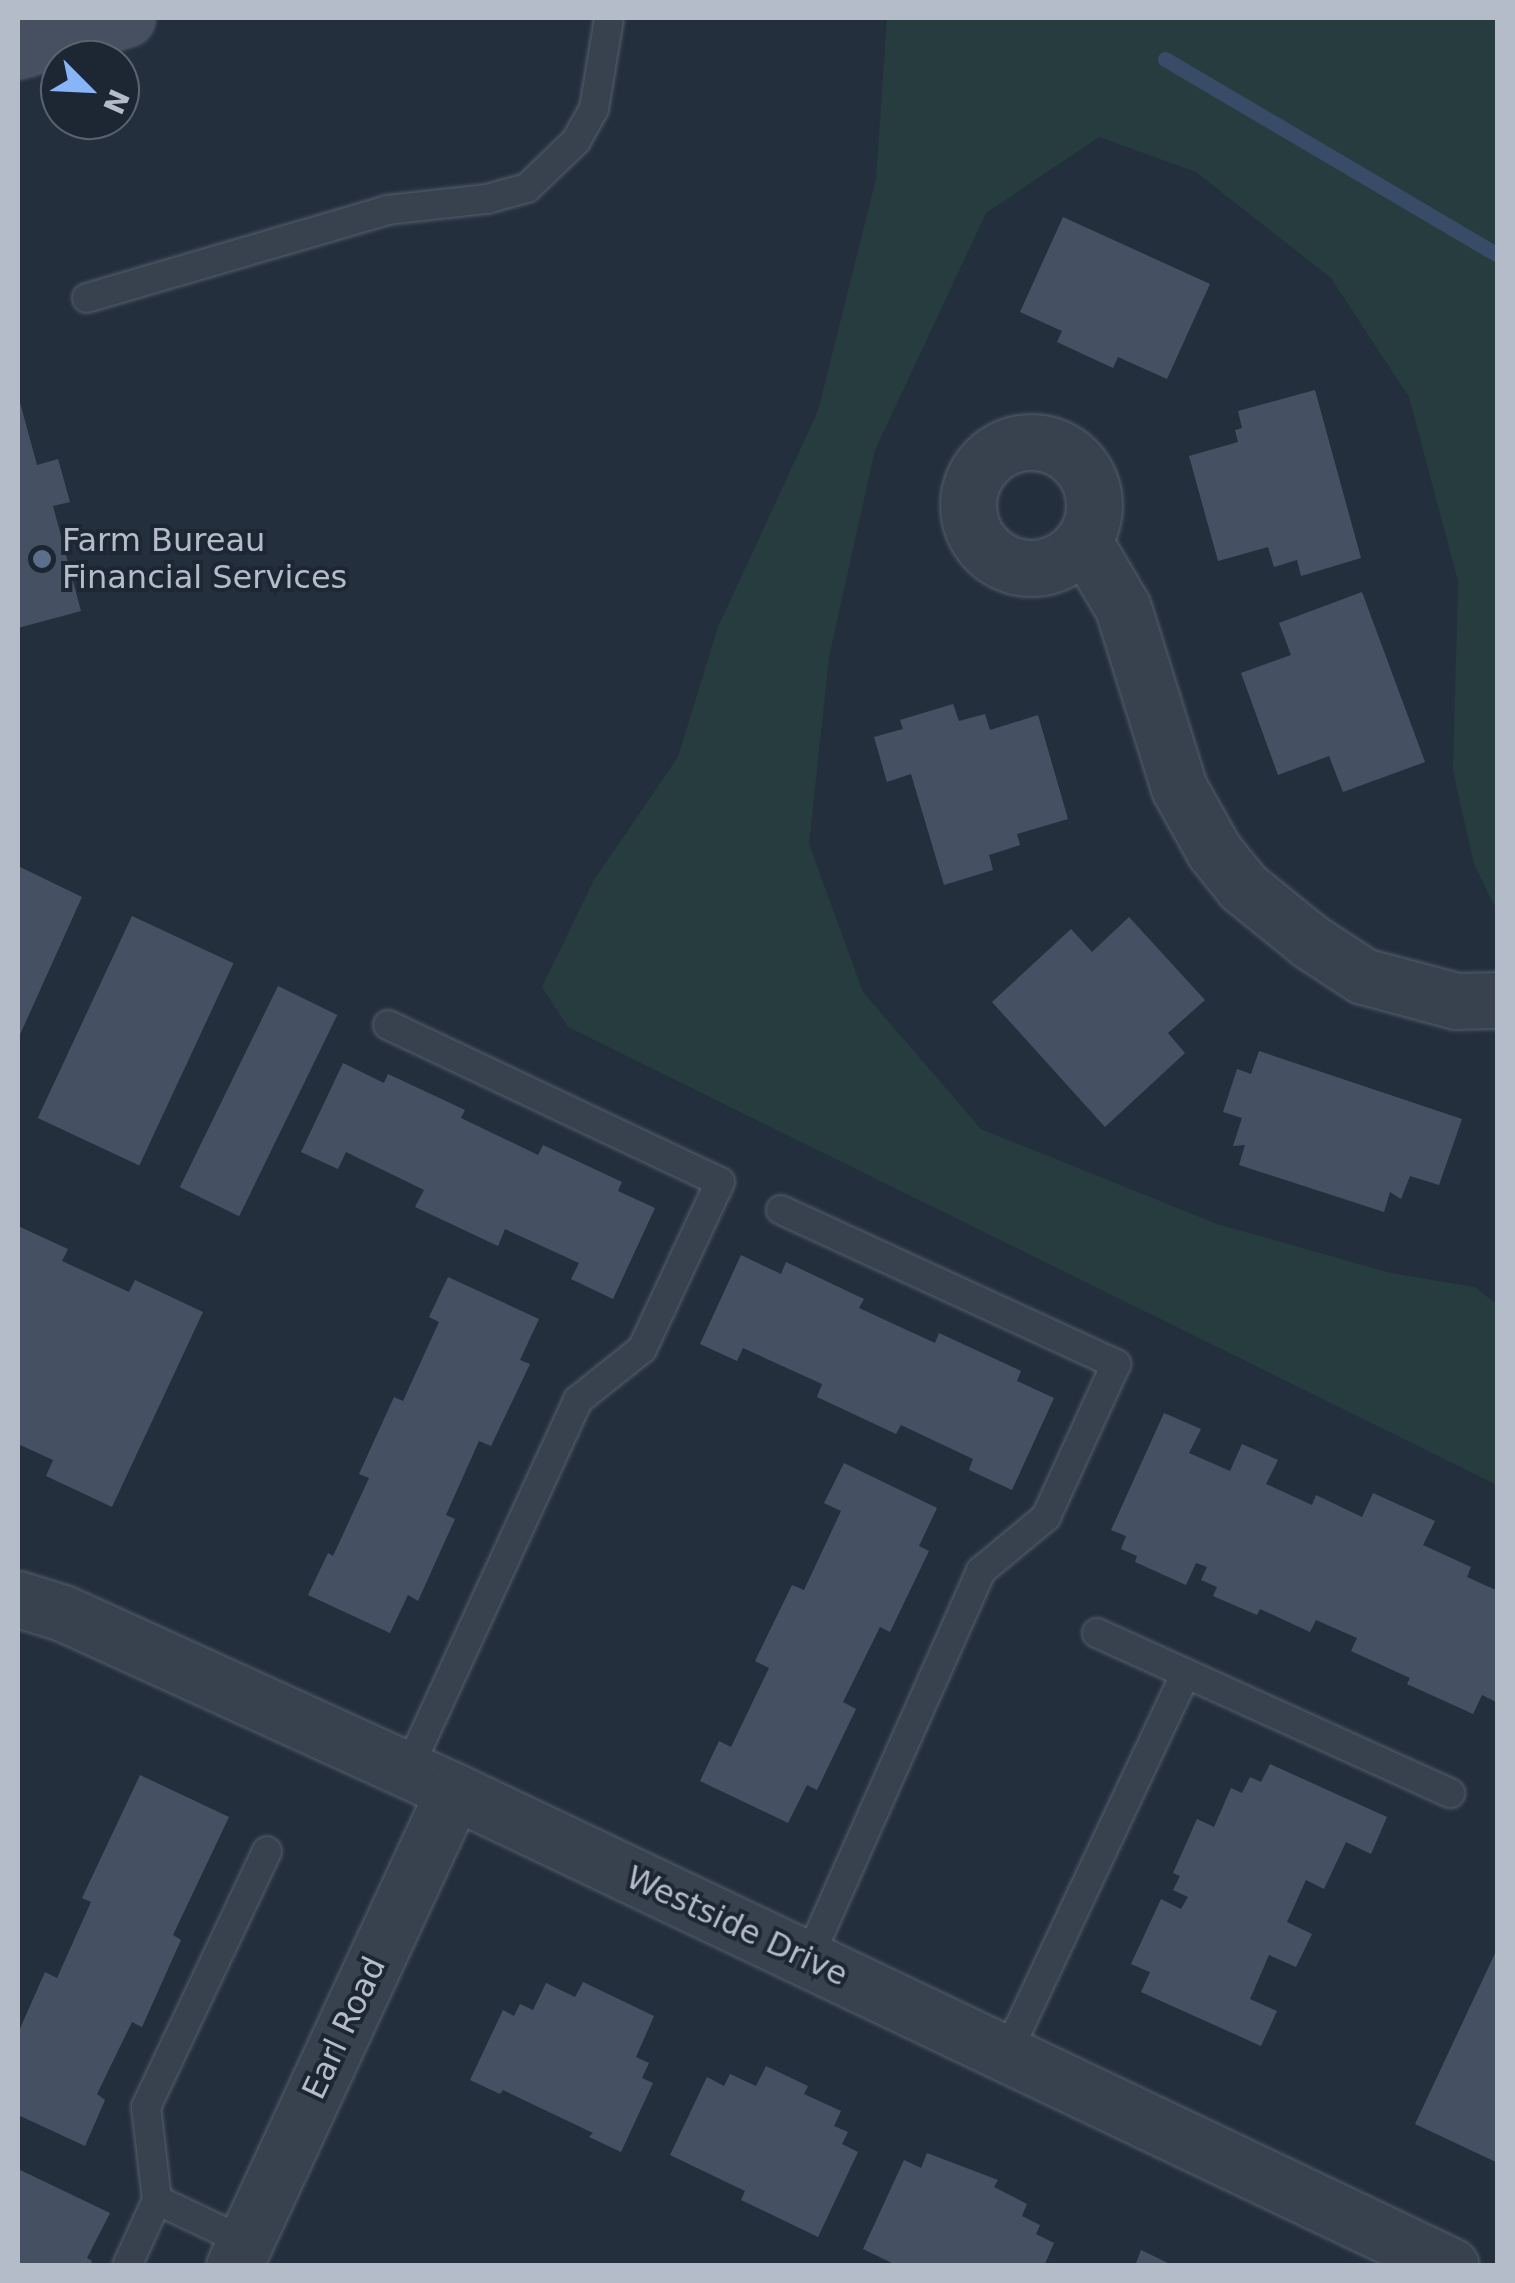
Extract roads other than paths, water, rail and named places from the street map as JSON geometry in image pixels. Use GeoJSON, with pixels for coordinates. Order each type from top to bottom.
{"type":"FeatureCollection","features":[{"type":"Feature","properties":{"kind":"main road"},"geometry":{"type":"LineString","coordinates":[[31,51],[126,18]]}},
{"type":"Feature","properties":{"kind":"street"},"geometry":{"type":"LineString","coordinates":[[1080,546],[1093,557],[1123,608],[1179,788],[1214,851],[1243,887],[1311,942],[1364,976],[1456,1001],[1498,1000]]}},
{"type":"Feature","properties":{"kind":"street","name":"Westside Drive"},"geometry":{"type":"LineString","coordinates":[[18,1599],[63,1613],[431,1781],[1450,2266]]}},
{"type":"Feature","properties":{"kind":"street","name":"Earl Road"},"geometry":{"type":"LineString","coordinates":[[240,2254],[431,1781]]}},
{"type":"Feature","properties":{"kind":"lane"},"geometry":{"type":"LineString","coordinates":[[87,298],[388,210],[488,199],[527,188],[576,141],[594,109],[609,18]]}},
{"type":"Feature","properties":{"kind":"lane"},"geometry":{"type":"LineString","coordinates":[[388,1025],[720,1182],[642,1349],[578,1400],[431,1781]]}},
{"type":"Feature","properties":{"kind":"lane"},"geometry":{"type":"LineString","coordinates":[[781,1210],[1116,1364],[1046,1517],[981,1571],[808,1959]]}},
{"type":"Feature","properties":{"kind":"lane"},"geometry":{"type":"LineString","coordinates":[[1097,1633],[1450,1793]]}},
{"type":"Feature","properties":{"kind":"lane"},"geometry":{"type":"LineString","coordinates":[[1007,2053],[1185,1674]]}},
{"type":"Feature","properties":{"kind":"lane"},"geometry":{"type":"LineString","coordinates":[[127,2266],[157,2200],[146,2107],[268,1851]]}},
{"type":"Feature","properties":{"kind":"lane"},"geometry":{"type":"LineString","coordinates":[[157,2200],[240,2254]]}},
{"type":"Feature","properties":{"kind":"waterway"},"geometry":{"type":"LineString","coordinates":[[1165,59],[1498,255]]}},
{"type":"Feature","properties":{"kind":"place","name":"Farm Bureau Financial Services"},"geometry":{"type":"Point","coordinates":[42,559]}}]}
